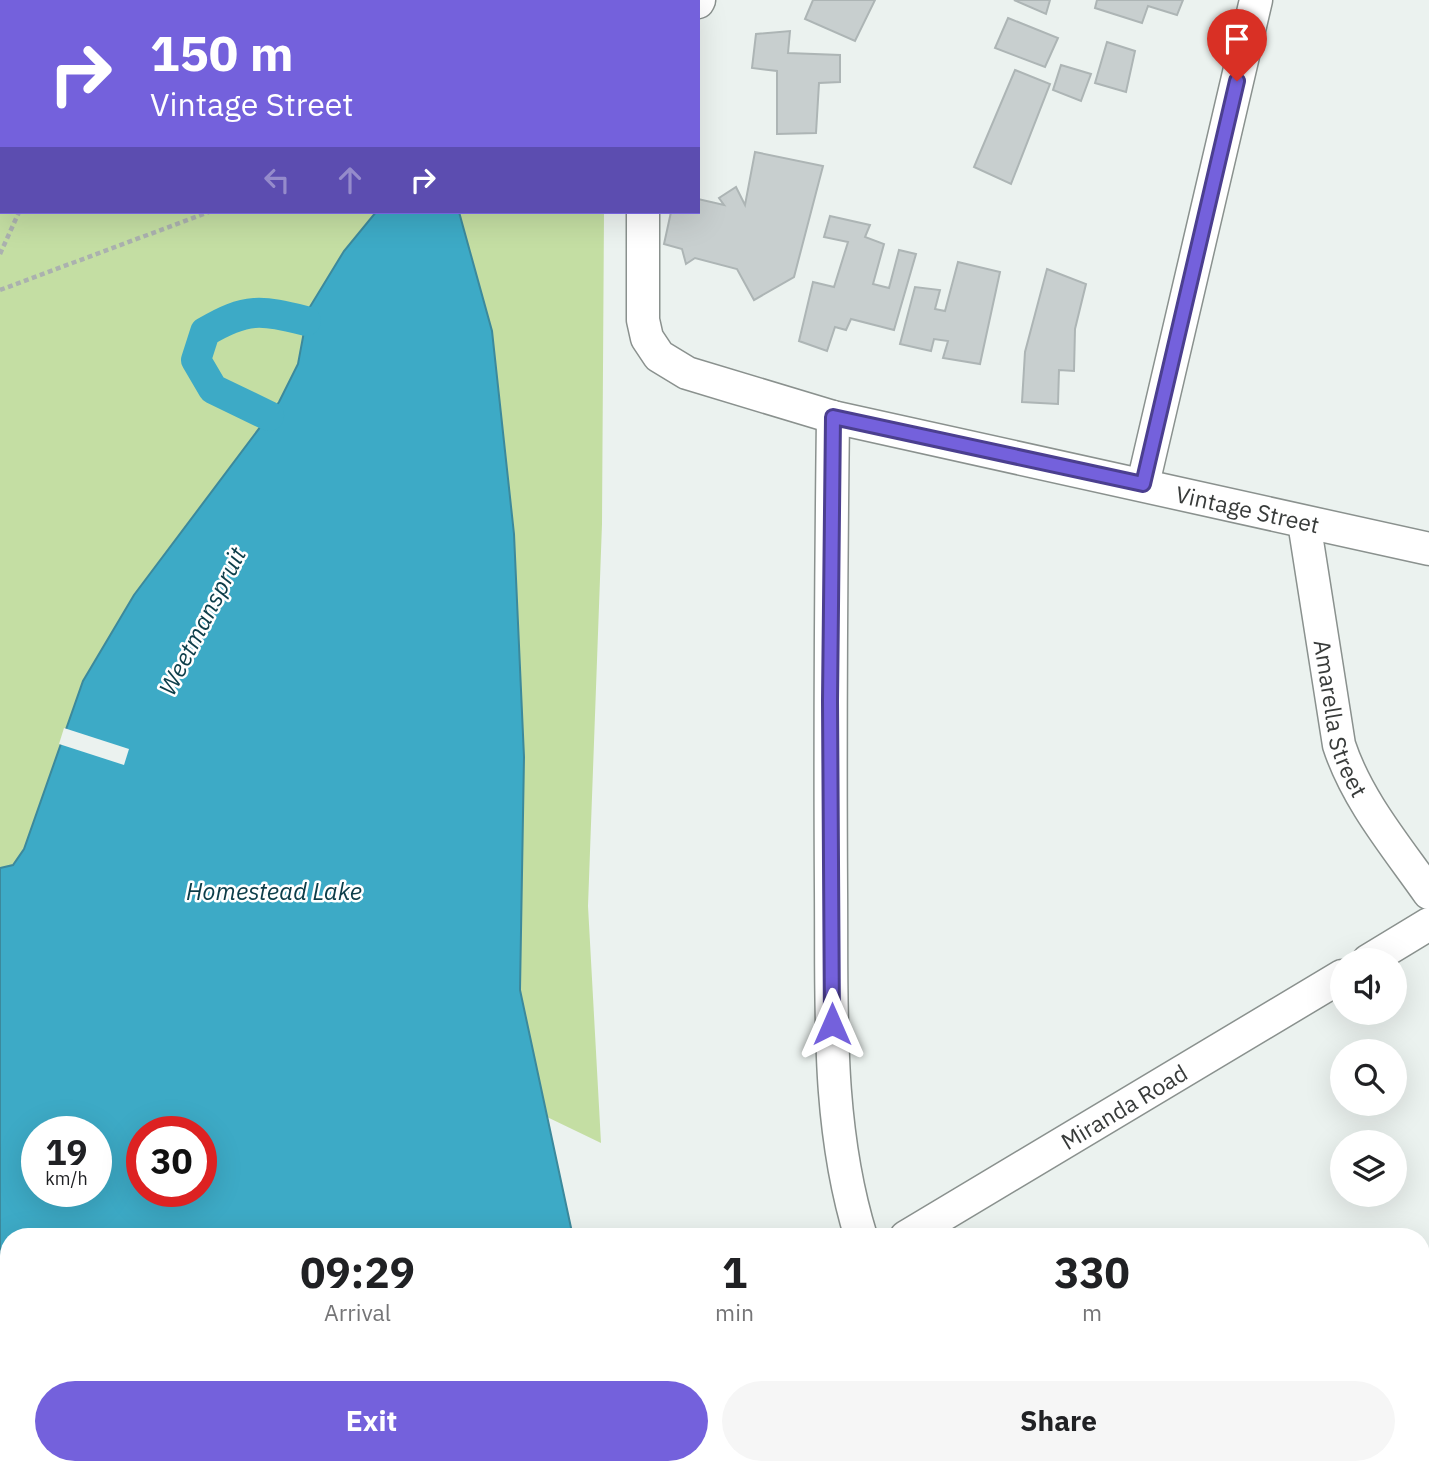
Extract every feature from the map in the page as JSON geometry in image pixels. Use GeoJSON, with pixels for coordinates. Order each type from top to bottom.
{"type":"FeatureCollection","features":[{"type":"Feature","properties":{"kind":"street"},"geometry":{"type":"LineString","coordinates":[[1143,484],[1256,0]]}},
{"type":"Feature","properties":{"kind":"street","name":"Vintage Street"},"geometry":{"type":"LineString","coordinates":[[643,214],[643,320],[647,338],[659,356],[687,373],[833,417],[1429,549]]}},
{"type":"Feature","properties":{"kind":"street"},"geometry":{"type":"LineString","coordinates":[[833,417],[830,701],[833,1078],[844,1179],[858,1228]]}},
{"type":"Feature","properties":{"kind":"street","name":"Amarella Street"},"geometry":{"type":"LineString","coordinates":[[1304,522],[1339,745],[1347,769],[1359,792],[1429,893]]}},
{"type":"Feature","properties":{"kind":"street"},"geometry":{"type":"LineString","coordinates":[[1389,948],[1429,924]]}},
{"type":"Feature","properties":{"kind":"street","name":"Miranda Road"},"geometry":{"type":"LineString","coordinates":[[921,1228],[1330,983]]}},
{"type":"Feature","properties":{"kind":"path"},"geometry":{"type":"LineString","coordinates":[[0,254],[18,214]]}},
{"type":"Feature","properties":{"kind":"path"},"geometry":{"type":"LineString","coordinates":[[0,290],[204,214]]}},
{"type":"Feature","properties":{"kind":"green space"},"geometry":{"type":"Polygon","coordinates":[[[0,214],[374,214],[344,251],[308,310],[298,364],[279,402],[135,595],[54,771],[24,849],[13,865],[0,868],[0,214]]]}},
{"type":"Feature","properties":{"kind":"green space"},"geometry":{"type":"Polygon","coordinates":[[[460,214],[604,214],[602,524],[588,906],[601,1143],[547,1117],[520,990],[524,757],[514,534],[492,331],[460,214]]]}},
{"type":"Feature","properties":{"kind":"water","name":"Homestead Lake"},"geometry":{"type":"Polygon","coordinates":[[[374,214],[460,214],[492,331],[514,534],[524,757],[520,990],[571,1228],[0,1228],[0,868],[13,865],[24,849],[83,681],[134,595],[279,402],[298,364],[308,310],[344,251],[374,214]]]}},
{"type":"Feature","properties":{"kind":"pier"},"geometry":{"type":"Polygon","coordinates":[[[64,728],[129,749],[124,765],[59,744],[64,728]]]}},
{"type":"Feature","properties":{"kind":"building"},"geometry":{"type":"Polygon","coordinates":[[[813,0],[875,0],[855,41],[805,19],[813,0]]]}},
{"type":"Feature","properties":{"kind":"building"},"geometry":{"type":"Polygon","coordinates":[[[1014,0],[1050,0],[1046,14],[1014,0]]]}},
{"type":"Feature","properties":{"kind":"building"},"geometry":{"type":"Polygon","coordinates":[[[1097,0],[1183,0],[1177,15],[1148,6],[1142,23],[1095,8],[1097,0]]]}},
{"type":"Feature","properties":{"kind":"building"},"geometry":{"type":"Polygon","coordinates":[[[1008,18],[1058,38],[1045,67],[995,48],[1008,18]]]}},
{"type":"Feature","properties":{"kind":"building"},"geometry":{"type":"Polygon","coordinates":[[[790,31],[788,53],[840,55],[840,82],[819,83],[816,133],[777,134],[777,71],[752,68],[756,34],[790,31]]]}},
{"type":"Feature","properties":{"kind":"building"},"geometry":{"type":"Polygon","coordinates":[[[1107,42],[1135,51],[1126,92],[1095,83],[1107,42]]]}},
{"type":"Feature","properties":{"kind":"building"},"geometry":{"type":"Polygon","coordinates":[[[1061,65],[1091,74],[1081,101],[1053,90],[1061,65]]]}},
{"type":"Feature","properties":{"kind":"building"},"geometry":{"type":"Polygon","coordinates":[[[1015,70],[1050,84],[1011,184],[974,167],[1015,70]]]}},
{"type":"Feature","properties":{"kind":"building"},"geometry":{"type":"Polygon","coordinates":[[[755,152],[823,166],[794,277],[754,300],[737,269],[695,258],[686,264],[682,249],[664,244],[671,214],[700,214],[700,199],[724,205],[719,198],[736,187],[745,205],[755,152]]]}},
{"type":"Feature","properties":{"kind":"building"},"geometry":{"type":"Polygon","coordinates":[[[830,216],[870,225],[865,237],[884,244],[873,284],[889,288],[899,250],[916,254],[894,330],[851,319],[846,330],[835,327],[827,351],[799,341],[813,282],[834,287],[848,242],[824,237],[830,216]]]}},
{"type":"Feature","properties":{"kind":"building"},"geometry":{"type":"Polygon","coordinates":[[[958,262],[1000,272],[980,364],[943,358],[948,341],[934,339],[931,351],[900,344],[915,287],[940,290],[935,309],[945,311],[958,262]]]}},
{"type":"Feature","properties":{"kind":"building"},"geometry":{"type":"Polygon","coordinates":[[[1047,269],[1086,284],[1075,329],[1074,371],[1059,370],[1058,404],[1022,402],[1025,352],[1047,269]]]}},
{"type":"Feature","properties":{"kind":"waterway"},"geometry":{"type":"LineString","coordinates":[[269,416],[213,389],[196,360],[205,332],[232,318],[254,313],[306,321]]}},
{"type":"Feature","properties":{"kind":"route"},"geometry":{"type":"LineString","coordinates":[[832,1024],[830,701],[833,417],[1143,484],[1237,81]]}},
{"type":"Feature","properties":{"kind":"water label","name":"Weetmanspruit"},"geometry":{"type":"Point","coordinates":[202,621]}}]}
